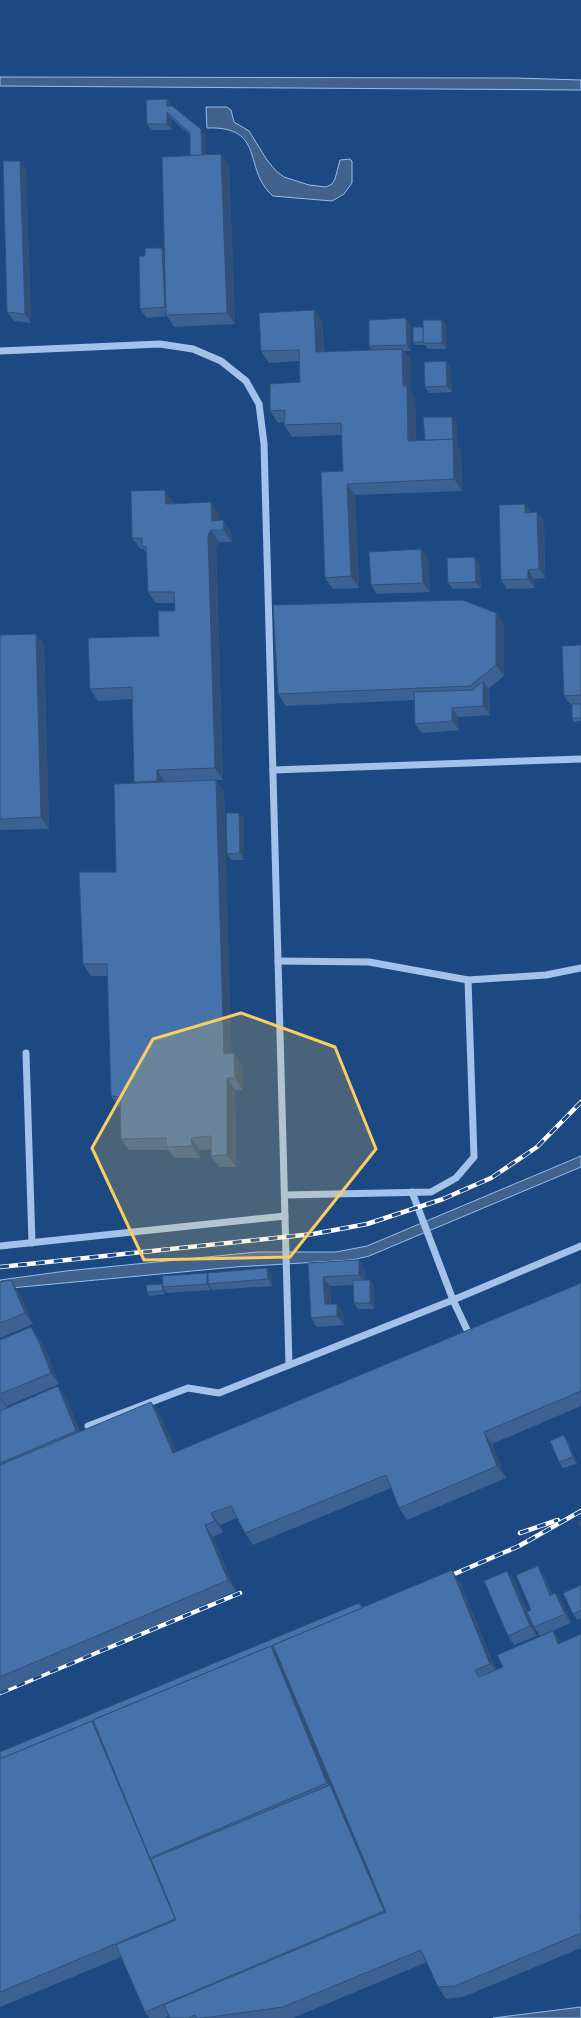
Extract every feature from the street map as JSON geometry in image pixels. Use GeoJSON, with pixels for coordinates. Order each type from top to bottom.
{"type":"FeatureCollection","features":[{"type":"Feature","properties":{"kind":"lane"},"geometry":{"type":"LineString","coordinates":[[0,351],[160,344],[192,349],[222,361],[246,381],[259,404],[264,444],[289,1365]]}},
{"type":"Feature","properties":{"kind":"lane"},"geometry":{"type":"LineString","coordinates":[[273,770],[581,759]]}},
{"type":"Feature","properties":{"kind":"lane"},"geometry":{"type":"LineString","coordinates":[[278,961],[369,962],[468,980],[546,975],[581,968]]}},
{"type":"Feature","properties":{"kind":"lane"},"geometry":{"type":"LineString","coordinates":[[285,1195],[431,1192],[456,1178],[474,1156],[468,980]]}},
{"type":"Feature","properties":{"kind":"lane"},"geometry":{"type":"LineString","coordinates":[[26,1053],[32,1243]]}},
{"type":"Feature","properties":{"kind":"lane"},"geometry":{"type":"LineString","coordinates":[[412,1192],[453,1300],[468,1332]]}},
{"type":"Feature","properties":{"kind":"lane"},"geometry":{"type":"LineString","coordinates":[[0,1246],[285,1216]]}},
{"type":"Feature","properties":{"kind":"lane"},"geometry":{"type":"LineString","coordinates":[[88,1426],[188,1388],[219,1393],[453,1300],[581,1246]]}},
{"type":"Feature","properties":{"kind":"highlighted area"},"geometry":{"type":"Polygon","coordinates":[[[241,1013],[335,1047],[376,1149],[290,1257],[144,1260],[92,1148],[153,1039],[241,1013]]]}},
{"type":"Feature","properties":{"kind":"water"},"geometry":{"type":"Polygon","coordinates":[[[0,77],[516,78],[581,80],[581,90],[0,86],[0,77]]]}},
{"type":"Feature","properties":{"kind":"water"},"geometry":{"type":"Polygon","coordinates":[[[206,107],[227,107],[231,110],[234,122],[249,131],[267,160],[276,171],[284,177],[309,185],[326,187],[332,184],[335,179],[340,160],[350,159],[352,161],[352,183],[344,194],[332,201],[273,196],[264,186],[258,174],[246,142],[238,134],[226,129],[207,128],[206,107]]]}},
{"type":"Feature","properties":{"kind":"water"},"geometry":{"type":"Polygon","coordinates":[[[581,1156],[581,1167],[369,1256],[352,1260],[235,1267],[0,1289],[0,1280],[66,1271],[257,1252],[336,1252],[367,1246],[581,1156]]]}},
{"type":"Feature","properties":{"kind":"water"},"geometry":{"type":"Polygon","coordinates":[[[581,2007],[581,2018],[493,2018],[581,2007]]]}},
{"type":"Feature","properties":{"kind":"building"},"geometry":{"type":"Polygon","coordinates":[[[167,99],[167,106],[172,106],[201,129],[202,155],[190,156],[190,133],[167,112],[167,124],[147,124],[146,100],[167,99]]]}},
{"type":"Feature","properties":{"kind":"building"},"geometry":{"type":"Polygon","coordinates":[[[221,154],[227,313],[166,315],[162,157],[221,154]]]}},
{"type":"Feature","properties":{"kind":"building"},"geometry":{"type":"Polygon","coordinates":[[[3,161],[20,161],[25,314],[7,312],[3,161]]]}},
{"type":"Feature","properties":{"kind":"building"},"geometry":{"type":"Polygon","coordinates":[[[145,248],[162,248],[165,307],[140,309],[139,256],[145,256],[145,248]]]}},
{"type":"Feature","properties":{"kind":"building"},"geometry":{"type":"Polygon","coordinates":[[[314,310],[316,352],[402,349],[403,386],[407,386],[408,441],[453,439],[454,479],[347,484],[351,576],[325,578],[321,472],[343,471],[341,423],[284,425],[285,410],[270,411],[270,384],[300,382],[299,350],[261,351],[259,313],[314,310]]]}},
{"type":"Feature","properties":{"kind":"building"},"geometry":{"type":"Polygon","coordinates":[[[406,318],[407,345],[369,346],[369,320],[406,318]]]}},
{"type":"Feature","properties":{"kind":"building"},"geometry":{"type":"Polygon","coordinates":[[[423,320],[442,320],[442,343],[423,343],[423,320]]]}},
{"type":"Feature","properties":{"kind":"building"},"geometry":{"type":"Polygon","coordinates":[[[413,327],[423,327],[423,342],[413,342],[413,327]]]}},
{"type":"Feature","properties":{"kind":"building"},"geometry":{"type":"Polygon","coordinates":[[[446,361],[447,386],[425,387],[424,362],[446,361]]]}},
{"type":"Feature","properties":{"kind":"building"},"geometry":{"type":"Polygon","coordinates":[[[423,417],[452,417],[453,439],[425,440],[423,417]]]}},
{"type":"Feature","properties":{"kind":"building"},"geometry":{"type":"Polygon","coordinates":[[[165,490],[166,504],[211,502],[212,521],[223,520],[224,530],[211,530],[208,535],[215,768],[157,770],[157,781],[134,782],[132,687],[90,689],[88,638],[159,636],[158,611],[175,611],[174,592],[148,592],[146,546],[142,547],[142,538],[132,538],[131,491],[165,490]]]}},
{"type":"Feature","properties":{"kind":"building"},"geometry":{"type":"Polygon","coordinates":[[[525,504],[525,513],[537,512],[539,569],[528,570],[528,579],[501,580],[499,505],[525,504]]]}},
{"type":"Feature","properties":{"kind":"building"},"geometry":{"type":"Polygon","coordinates":[[[421,549],[423,583],[371,585],[369,552],[421,549]]]}},
{"type":"Feature","properties":{"kind":"building"},"geometry":{"type":"Polygon","coordinates":[[[475,557],[476,582],[448,583],[447,558],[475,557]]]}},
{"type":"Feature","properties":{"kind":"building"},"geometry":{"type":"Polygon","coordinates":[[[463,600],[496,613],[496,665],[470,686],[278,694],[273,605],[463,600]]]}},
{"type":"Feature","properties":{"kind":"building"},"geometry":{"type":"Polygon","coordinates":[[[36,634],[41,817],[0,819],[0,635],[36,634]]]}},
{"type":"Feature","properties":{"kind":"building"},"geometry":{"type":"Polygon","coordinates":[[[581,645],[581,695],[564,696],[562,646],[581,645]]]}},
{"type":"Feature","properties":{"kind":"building"},"geometry":{"type":"Polygon","coordinates":[[[483,681],[483,706],[452,708],[452,721],[415,724],[414,692],[473,690],[483,681]]]}},
{"type":"Feature","properties":{"kind":"building"},"geometry":{"type":"Polygon","coordinates":[[[572,704],[581,704],[581,718],[572,718],[572,704]]]}},
{"type":"Feature","properties":{"kind":"building"},"geometry":{"type":"Polygon","coordinates":[[[216,780],[224,1054],[234,1053],[235,1078],[227,1078],[227,1155],[211,1156],[211,1136],[191,1138],[192,1146],[166,1147],[166,1138],[121,1139],[120,1097],[111,1096],[107,964],[83,964],[79,872],[116,872],[114,784],[216,780]]]}},
{"type":"Feature","properties":{"kind":"building"},"geometry":{"type":"Polygon","coordinates":[[[226,813],[239,813],[240,853],[227,854],[226,813]]]}},
{"type":"Feature","properties":{"kind":"building"},"geometry":{"type":"Polygon","coordinates":[[[359,1260],[359,1275],[323,1277],[325,1304],[337,1304],[337,1316],[311,1318],[308,1263],[359,1260]]]}},
{"type":"Feature","properties":{"kind":"building"},"geometry":{"type":"Polygon","coordinates":[[[267,1268],[268,1279],[208,1284],[208,1273],[267,1268]]]}},
{"type":"Feature","properties":{"kind":"building"},"geometry":{"type":"Polygon","coordinates":[[[207,1273],[207,1284],[163,1287],[162,1276],[207,1273]]]}},
{"type":"Feature","properties":{"kind":"building"},"geometry":{"type":"Polygon","coordinates":[[[11,1280],[25,1313],[0,1323],[0,1282],[11,1280]]]}},
{"type":"Feature","properties":{"kind":"building"},"geometry":{"type":"Polygon","coordinates":[[[353,1280],[370,1280],[370,1303],[354,1303],[353,1280]]]}},
{"type":"Feature","properties":{"kind":"building"},"geometry":{"type":"Polygon","coordinates":[[[581,1283],[581,1391],[484,1432],[497,1466],[399,1508],[386,1475],[245,1533],[231,1506],[211,1513],[215,1521],[205,1525],[228,1580],[0,1677],[0,1465],[151,1402],[173,1453],[581,1283]]]}},
{"type":"Feature","properties":{"kind":"building"},"geometry":{"type":"Polygon","coordinates":[[[162,1284],[163,1291],[147,1292],[146,1285],[162,1284]]]}},
{"type":"Feature","properties":{"kind":"building"},"geometry":{"type":"Polygon","coordinates":[[[31,1327],[39,1342],[51,1373],[0,1394],[0,1340],[31,1327]]]}},
{"type":"Feature","properties":{"kind":"building"},"geometry":{"type":"Polygon","coordinates":[[[58,1386],[76,1431],[0,1463],[0,1411],[58,1386]]]}},
{"type":"Feature","properties":{"kind":"building"},"geometry":{"type":"Polygon","coordinates":[[[564,1435],[573,1457],[559,1462],[550,1441],[564,1435]]]}},
{"type":"Feature","properties":{"kind":"building"},"geometry":{"type":"Polygon","coordinates":[[[538,1566],[550,1596],[555,1593],[565,1614],[534,1627],[527,1612],[531,1610],[516,1575],[538,1566]]]}},
{"type":"Feature","properties":{"kind":"building"},"geometry":{"type":"Polygon","coordinates":[[[452,1570],[490,1664],[475,1670],[479,1677],[503,1667],[497,1655],[553,1631],[558,1644],[581,1634],[581,1933],[455,1986],[438,1987],[421,1950],[283,2007],[203,2018],[196,2018],[195,2015],[188,2018],[170,2018],[164,2005],[386,1912],[273,1645],[452,1570]]]}},
{"type":"Feature","properties":{"kind":"building"},"geometry":{"type":"Polygon","coordinates":[[[507,1571],[530,1626],[508,1636],[484,1581],[507,1571]]]}},
{"type":"Feature","properties":{"kind":"building"},"geometry":{"type":"Polygon","coordinates":[[[581,1585],[581,1610],[573,1614],[563,1593],[581,1585]]]}},
{"type":"Feature","properties":{"kind":"building"},"geometry":{"type":"Polygon","coordinates":[[[359,1603],[362,1608],[273,1645],[273,1647],[271,1646],[93,1720],[94,1722],[92,1721],[0,1759],[0,1752],[359,1603]]]}},
{"type":"Feature","properties":{"kind":"building"},"geometry":{"type":"Polygon","coordinates":[[[271,1646],[327,1783],[150,1858],[93,1720],[271,1646]]]}},
{"type":"Feature","properties":{"kind":"building"},"geometry":{"type":"Polygon","coordinates":[[[92,1721],[175,1919],[0,1992],[0,1759],[92,1721]]]}},
{"type":"Feature","properties":{"kind":"building"},"geometry":{"type":"Polygon","coordinates":[[[330,1785],[384,1911],[145,2012],[116,1945],[176,1920],[151,1859],[330,1785]]]}},
{"type":"Feature","properties":{"kind":"railway"},"geometry":{"type":"LineString","coordinates":[[0,1267],[313,1234],[367,1224],[443,1199],[491,1178],[537,1147],[581,1102]]}},
{"type":"Feature","properties":{"kind":"railway"},"geometry":{"type":"LineString","coordinates":[[445,1578],[519,1546],[581,1511]]}},
{"type":"Feature","properties":{"kind":"railway"},"geometry":{"type":"LineString","coordinates":[[520,1533],[558,1520]]}},
{"type":"Feature","properties":{"kind":"railway"},"geometry":{"type":"LineString","coordinates":[[0,1693],[240,1593]]}}]}
